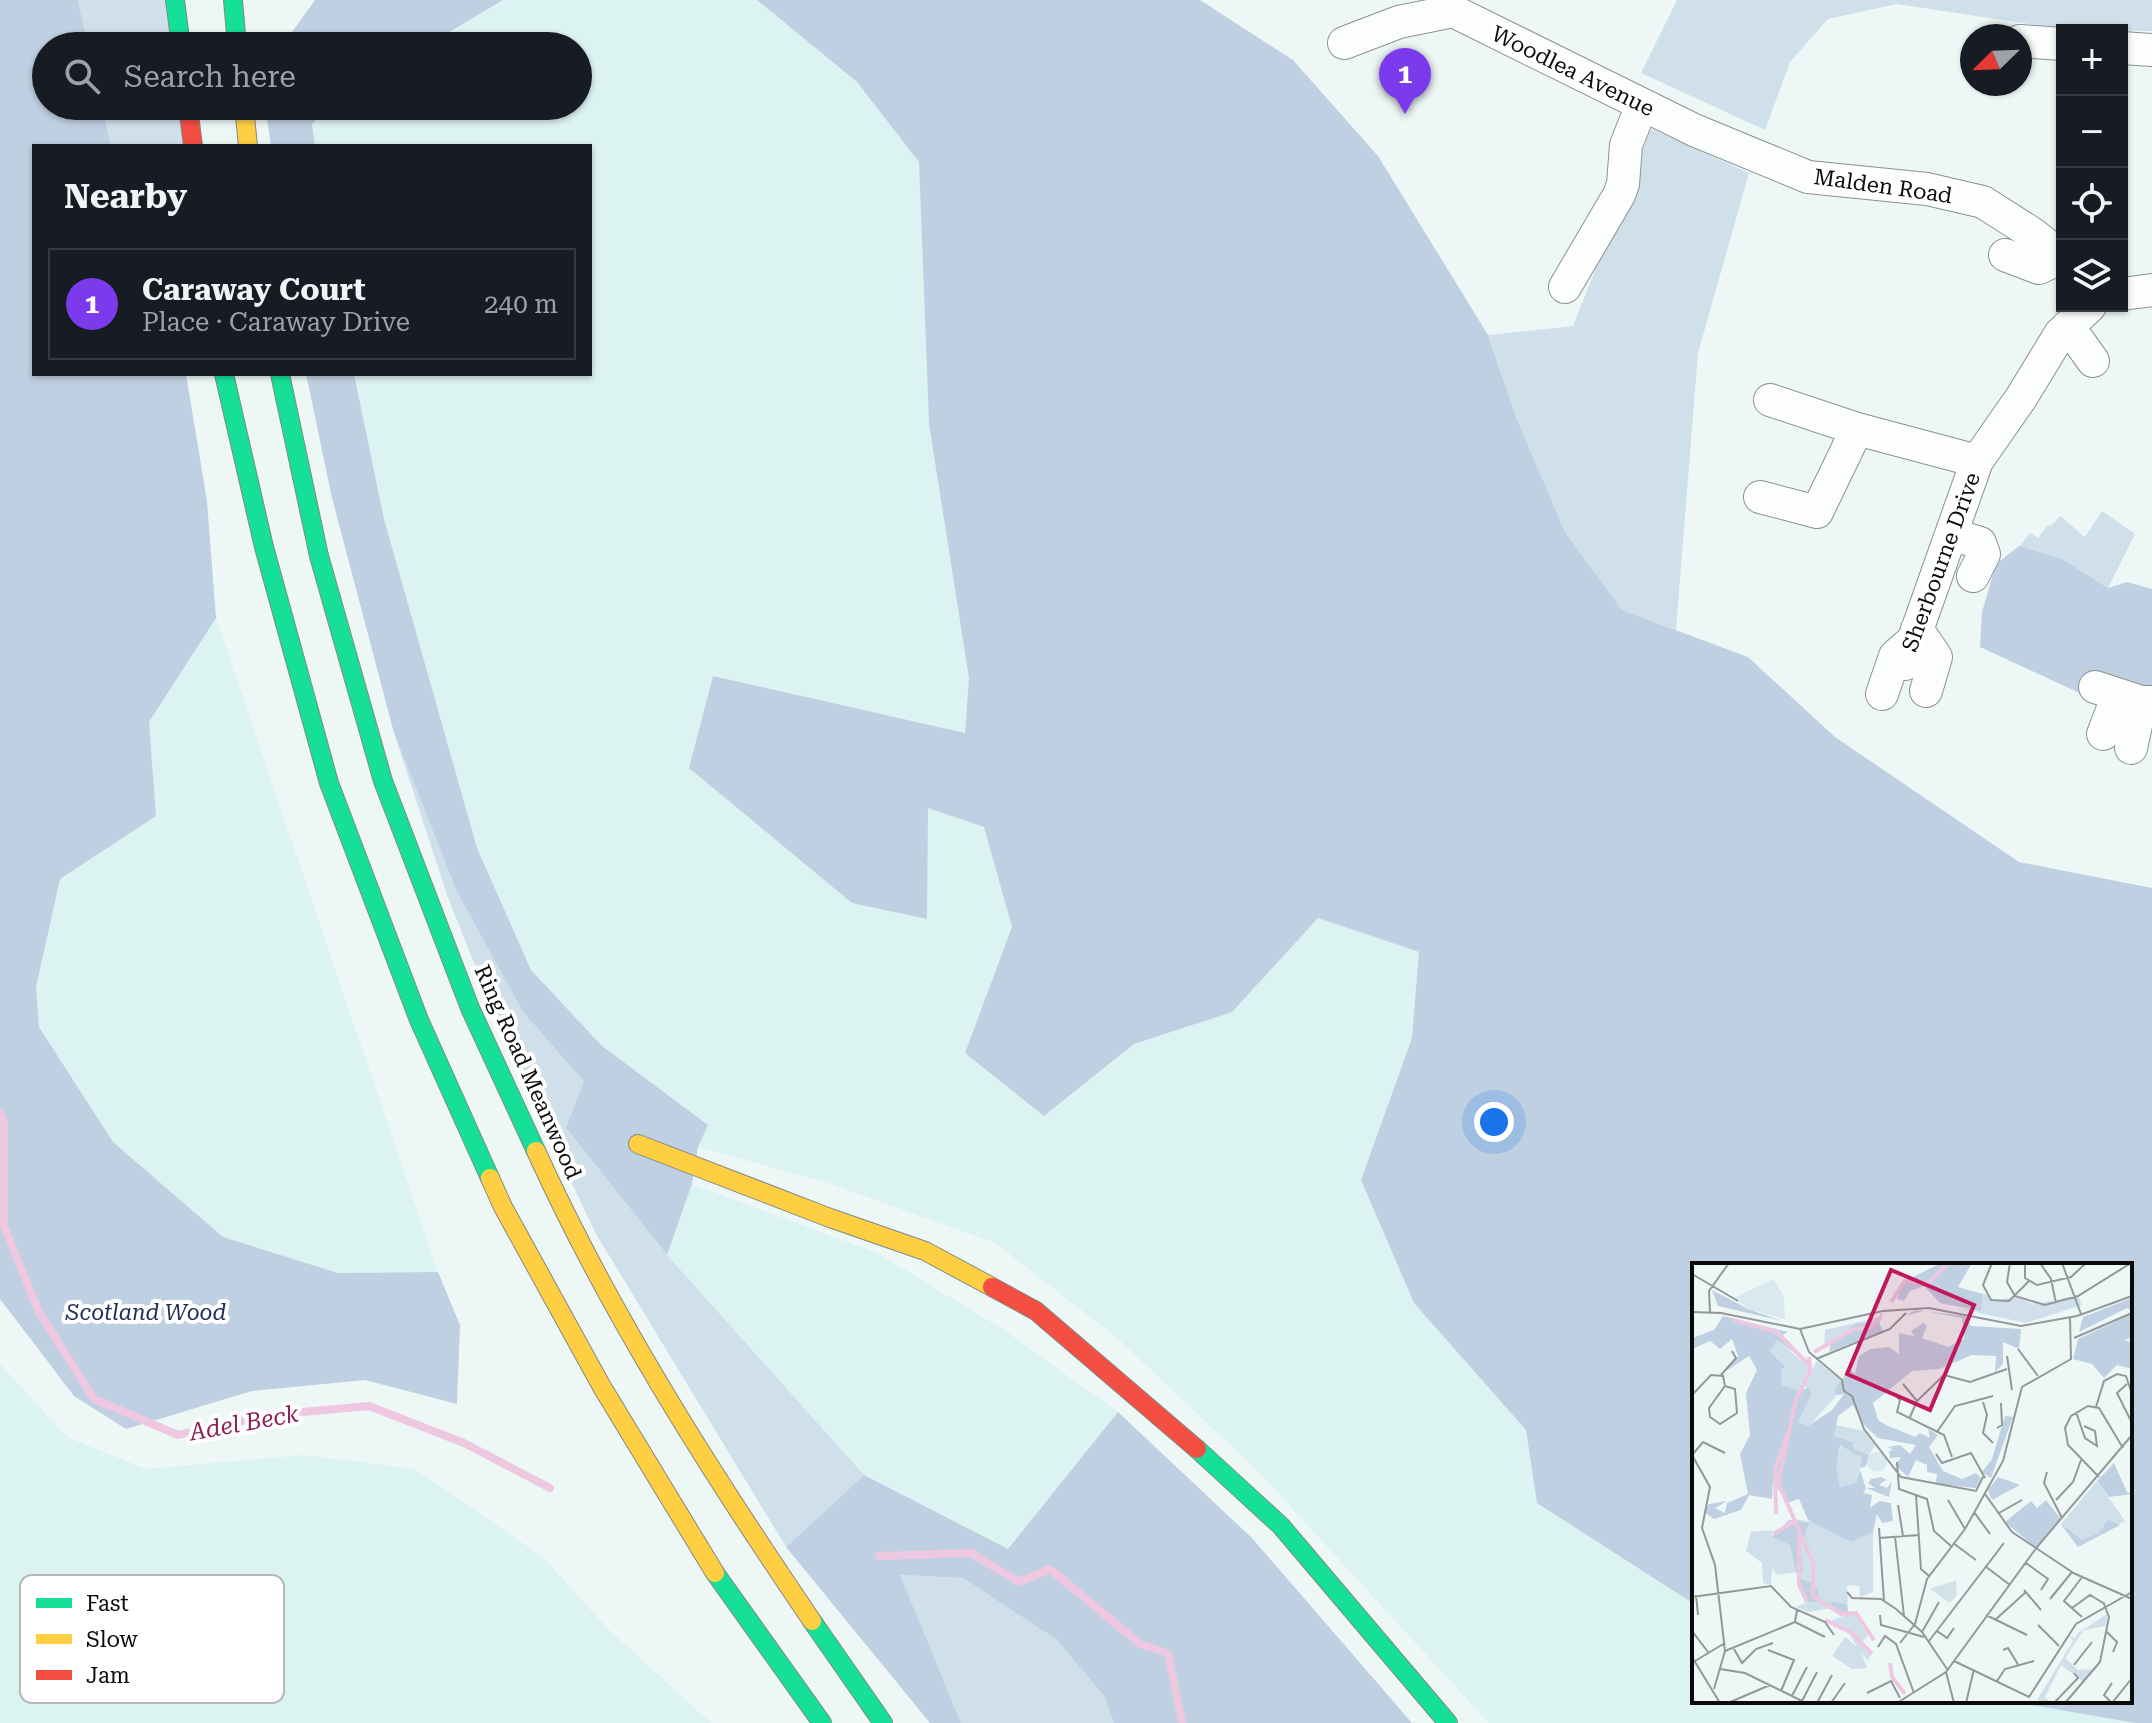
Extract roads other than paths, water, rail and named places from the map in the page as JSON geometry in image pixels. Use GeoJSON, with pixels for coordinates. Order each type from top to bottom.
{"type":"FeatureCollection","features":[{"type":"Feature","properties":{"kind":"main road"},"geometry":{"type":"LineString","coordinates":[[175,0],[179,32]]}},
{"type":"Feature","properties":{"kind":"main road"},"geometry":{"type":"LineString","coordinates":[[233,0],[236,32]]}},
{"type":"Feature","properties":{"kind":"main road"},"geometry":{"type":"LineString","coordinates":[[190,120],[193,144]]}},
{"type":"Feature","properties":{"kind":"main road"},"geometry":{"type":"LineString","coordinates":[[245,120],[248,144]]}},
{"type":"Feature","properties":{"kind":"main road"},"geometry":{"type":"LineString","coordinates":[[224,376],[264,547],[329,783],[419,1020],[503,1207],[602,1387],[716,1574],[822,1723]]}},
{"type":"Feature","properties":{"kind":"main road","name":"Ring Road Meanwood"},"geometry":{"type":"LineString","coordinates":[[280,376],[319,556],[383,781],[470,1008],[553,1189],[650,1369],[777,1569],[883,1723]]}},
{"type":"Feature","properties":{"kind":"main road"},"geometry":{"type":"LineString","coordinates":[[638,1144],[925,1251],[1036,1311],[1149,1406],[1281,1526],[1448,1723]]}},
{"type":"Feature","properties":{"kind":"street"},"geometry":{"type":"LineString","coordinates":[[1344,43],[1454,5]]}},
{"type":"Feature","properties":{"kind":"street","name":"Woodlea Avenue"},"geometry":{"type":"LineString","coordinates":[[1454,5],[1694,130]]}},
{"type":"Feature","properties":{"kind":"street"},"geometry":{"type":"LineString","coordinates":[[2032,42],[2056,44]]}},
{"type":"Feature","properties":{"kind":"street"},"geometry":{"type":"LineString","coordinates":[[2128,48],[2152,50]]}},
{"type":"Feature","properties":{"kind":"street"},"geometry":{"type":"LineString","coordinates":[[1565,287],[1619,195],[1623,184],[1626,145],[1642,105]]}},
{"type":"Feature","properties":{"kind":"street","name":"Malden Road"},"geometry":{"type":"LineString","coordinates":[[1694,130],[1808,177],[1927,189],[1983,202],[2056,252]]}},
{"type":"Feature","properties":{"kind":"street"},"geometry":{"type":"LineString","coordinates":[[2005,255],[2039,268],[2056,260]]}},
{"type":"Feature","properties":{"kind":"street"},"geometry":{"type":"LineString","coordinates":[[2128,293],[2152,290]]}},
{"type":"Feature","properties":{"kind":"street"},"geometry":{"type":"LineString","coordinates":[[2079,316],[2093,361]]}},
{"type":"Feature","properties":{"kind":"street","name":"Sherbourne Drive"},"geometry":{"type":"LineString","coordinates":[[1882,694],[1895,656],[1911,644],[1977,461],[2060,334],[2079,316]]}},
{"type":"Feature","properties":{"kind":"street"},"geometry":{"type":"LineString","coordinates":[[1770,400],[1857,429],[1977,461]]}},
{"type":"Feature","properties":{"kind":"street"},"geometry":{"type":"LineString","coordinates":[[1760,497],[1817,512],[1857,429]]}},
{"type":"Feature","properties":{"kind":"street"},"geometry":{"type":"LineString","coordinates":[[1951,534],[1980,543],[1984,554],[1973,576]]}},
{"type":"Feature","properties":{"kind":"street"},"geometry":{"type":"LineString","coordinates":[[1911,644],[1936,657],[1926,691]]}},
{"type":"Feature","properties":{"kind":"street"},"geometry":{"type":"LineString","coordinates":[[2117,741],[2126,696]]}},
{"type":"Feature","properties":{"kind":"waterway","name":"Adel Beck"},"geometry":{"type":"LineString","coordinates":[[0,1112],[4,1123],[4,1226],[39,1312],[94,1399],[178,1435],[269,1415],[369,1406],[464,1443],[550,1488]]}},
{"type":"Feature","properties":{"kind":"waterway"},"geometry":{"type":"LineString","coordinates":[[879,1556],[971,1553],[1019,1582],[1050,1569],[1140,1644],[1168,1653],[1182,1723]]}},
{"type":"Feature","properties":{"kind":"place","name":"Caraway Court"},"geometry":{"type":"Point","coordinates":[1405,114]}},
{"type":"Feature","properties":{"kind":"park label","name":"Scotland Wood"},"geometry":{"type":"Point","coordinates":[146,1312]}}]}
